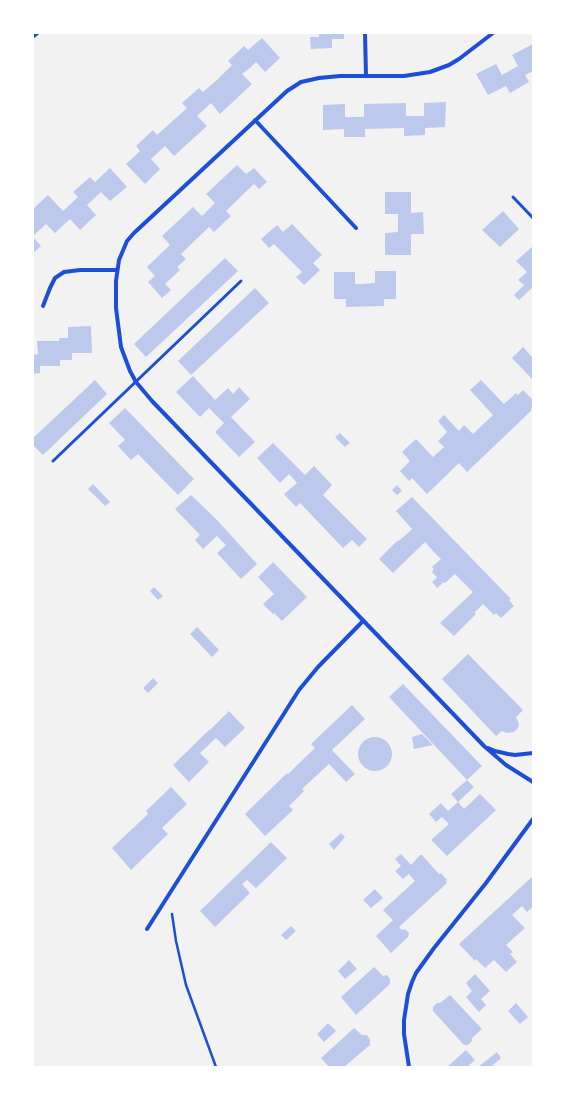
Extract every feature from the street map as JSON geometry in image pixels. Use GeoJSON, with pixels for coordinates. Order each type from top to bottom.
{"type":"FeatureCollection","features":[{"type":"Feature","properties":{"kind":"street"},"geometry":{"type":"LineString","coordinates":[[365,33],[366,76]]}},
{"type":"Feature","properties":{"kind":"street"},"geometry":{"type":"LineString","coordinates":[[493,33],[459,59],[439,69],[412,76],[329,76],[301,82],[287,92],[255,120],[134,233],[123,251],[117,270],[115,293],[121,347],[136,382],[152,401],[484,746],[506,765],[533,782]]}},
{"type":"Feature","properties":{"kind":"street"},"geometry":{"type":"LineString","coordinates":[[255,120],[356,228]]}},
{"type":"Feature","properties":{"kind":"street"},"geometry":{"type":"LineString","coordinates":[[43,306],[55,278],[64,272],[80,270],[117,270]]}},
{"type":"Feature","properties":{"kind":"street"},"geometry":{"type":"LineString","coordinates":[[147,929],[299,690],[318,667],[363,621]]}},
{"type":"Feature","properties":{"kind":"street"},"geometry":{"type":"LineString","coordinates":[[484,746],[500,753],[515,755],[533,753]]}},
{"type":"Feature","properties":{"kind":"street"},"geometry":{"type":"LineString","coordinates":[[409,1067],[404,1034],[404,1020],[408,994],[412,982],[428,957],[486,883],[533,819]]}},
{"type":"Feature","properties":{"kind":"lane"},"geometry":{"type":"LineString","coordinates":[[33,37],[38,33]]}},
{"type":"Feature","properties":{"kind":"lane"},"geometry":{"type":"LineString","coordinates":[[513,197],[533,218]]}},
{"type":"Feature","properties":{"kind":"lane"},"geometry":{"type":"LineString","coordinates":[[53,461],[241,281]]}},
{"type":"Feature","properties":{"kind":"path"},"geometry":{"type":"LineString","coordinates":[[170,891],[173,927],[182,972],[191,1002],[216,1067]]}},
{"type":"Feature","properties":{"kind":"building"},"geometry":{"type":"Polygon","coordinates":[[[319,33],[344,33],[344,39],[332,39],[332,48],[311,49],[310,37],[319,37],[319,33]]]}},
{"type":"Feature","properties":{"kind":"building"},"geometry":{"type":"Polygon","coordinates":[[[262,38],[280,58],[265,72],[256,62],[242,74],[252,84],[220,114],[211,103],[197,116],[207,126],[174,156],[165,146],[151,159],[160,169],[145,184],[126,164],[140,151],[136,146],[153,130],[157,135],[187,108],[182,103],[199,88],[203,92],[217,80],[232,65],[228,61],[244,46],[248,50],[262,38]]]}},
{"type":"Feature","properties":{"kind":"building"},"geometry":{"type":"Polygon","coordinates":[[[533,44],[533,71],[525,75],[529,82],[510,93],[506,86],[488,95],[476,74],[496,64],[502,75],[518,66],[512,55],[533,44]]]}},
{"type":"Feature","properties":{"kind":"building"},"geometry":{"type":"Polygon","coordinates":[[[446,102],[445,127],[425,128],[425,135],[404,136],[404,128],[365,129],[365,137],[344,137],[344,129],[323,130],[323,105],[345,104],[345,117],[364,117],[364,104],[406,103],[406,116],[424,116],[424,103],[446,102]]]}},
{"type":"Feature","properties":{"kind":"building"},"geometry":{"type":"Polygon","coordinates":[[[237,165],[246,174],[254,168],[267,182],[259,189],[254,184],[226,211],[231,216],[214,232],[209,227],[181,254],[186,259],[177,267],[180,270],[165,284],[171,290],[162,298],[148,282],[155,276],[147,267],[170,245],[162,236],[193,207],[202,216],[215,203],[206,194],[237,165]]]}},
{"type":"Feature","properties":{"kind":"building"},"geometry":{"type":"Polygon","coordinates":[[[110,168],[127,187],[110,201],[101,192],[87,205],[96,215],[80,230],[70,219],[55,233],[46,224],[33,236],[33,209],[48,195],[63,211],[78,197],[73,192],[90,177],[95,182],[110,168]]]}},
{"type":"Feature","properties":{"kind":"building"},"geometry":{"type":"Polygon","coordinates":[[[385,192],[411,192],[411,213],[423,212],[424,234],[411,234],[411,255],[385,255],[385,233],[398,232],[398,214],[385,214],[385,192]]]}},
{"type":"Feature","properties":{"kind":"building"},"geometry":{"type":"Polygon","coordinates":[[[503,211],[519,229],[500,247],[482,230],[503,211]]]}},
{"type":"Feature","properties":{"kind":"building"},"geometry":{"type":"Polygon","coordinates":[[[292,224],[322,255],[313,263],[320,270],[304,285],[296,277],[302,272],[274,244],[269,248],[261,239],[277,225],[283,232],[292,224]]]}},
{"type":"Feature","properties":{"kind":"building"},"geometry":{"type":"Polygon","coordinates":[[[33,237],[41,246],[33,253],[33,237]]]}},
{"type":"Feature","properties":{"kind":"building"},"geometry":{"type":"Polygon","coordinates":[[[533,246],[533,287],[519,300],[514,295],[524,285],[518,280],[527,272],[516,261],[533,246]]]}},
{"type":"Feature","properties":{"kind":"building"},"geometry":{"type":"Polygon","coordinates":[[[225,258],[238,271],[146,357],[134,344],[225,258]]]}},
{"type":"Feature","properties":{"kind":"building"},"geometry":{"type":"Polygon","coordinates":[[[375,271],[396,271],[396,299],[384,299],[384,306],[346,307],[346,299],[334,299],[334,272],[355,272],[355,284],[363,284],[375,283],[375,271]]]}},
{"type":"Feature","properties":{"kind":"building"},"geometry":{"type":"Polygon","coordinates":[[[255,288],[269,303],[191,375],[178,361],[255,288]]]}},
{"type":"Feature","properties":{"kind":"building"},"geometry":{"type":"Polygon","coordinates":[[[91,326],[92,353],[72,353],[72,360],[60,360],[60,366],[40,366],[40,373],[33,374],[33,355],[38,354],[37,341],[59,341],[59,338],[68,338],[68,327],[91,326]]]}},
{"type":"Feature","properties":{"kind":"building"},"geometry":{"type":"Polygon","coordinates":[[[523,347],[533,358],[532,379],[512,358],[523,347]]]}},
{"type":"Feature","properties":{"kind":"building"},"geometry":{"type":"Polygon","coordinates":[[[193,376],[215,400],[228,388],[233,394],[239,387],[250,399],[231,417],[255,442],[239,457],[215,432],[224,423],[209,408],[200,417],[176,392],[193,376]]]}},
{"type":"Feature","properties":{"kind":"building"},"geometry":{"type":"Polygon","coordinates":[[[95,380],[107,394],[43,455],[33,445],[33,438],[95,380]]]}},
{"type":"Feature","properties":{"kind":"building"},"geometry":{"type":"Polygon","coordinates":[[[481,380],[504,404],[516,393],[518,395],[523,390],[533,400],[532,410],[467,472],[459,463],[427,494],[412,478],[409,481],[400,471],[410,461],[402,452],[416,439],[433,457],[444,447],[438,441],[447,432],[438,421],[444,415],[459,431],[464,425],[473,434],[493,415],[470,390],[481,380]]]}},
{"type":"Feature","properties":{"kind":"building"},"geometry":{"type":"Polygon","coordinates":[[[125,408],[194,479],[178,495],[138,454],[131,460],[118,446],[125,440],[109,423],[125,408]]]}},
{"type":"Feature","properties":{"kind":"building"},"geometry":{"type":"Polygon","coordinates":[[[340,433],[350,443],[345,447],[335,437],[340,433]]]}},
{"type":"Feature","properties":{"kind":"building"},"geometry":{"type":"Polygon","coordinates":[[[273,443],[305,475],[314,466],[332,485],[323,495],[367,539],[359,547],[352,540],[343,548],[300,503],[296,507],[284,494],[297,483],[289,474],[280,483],[257,458],[273,443]]]}},
{"type":"Feature","properties":{"kind":"building"},"geometry":{"type":"Polygon","coordinates":[[[93,484],[110,502],[105,506],[88,489],[93,484]]]}},
{"type":"Feature","properties":{"kind":"building"},"geometry":{"type":"Polygon","coordinates":[[[397,485],[402,491],[397,495],[392,490],[397,485]]]}},
{"type":"Feature","properties":{"kind":"building"},"geometry":{"type":"Polygon","coordinates":[[[191,495],[217,520],[257,564],[241,579],[217,553],[226,545],[217,536],[203,549],[195,540],[200,535],[175,509],[191,495]]]}},
{"type":"Feature","properties":{"kind":"building"},"geometry":{"type":"Polygon","coordinates":[[[412,497],[511,599],[509,600],[514,606],[501,618],[496,613],[494,615],[483,604],[474,613],[476,614],[454,636],[440,623],[473,592],[455,574],[437,588],[432,582],[437,577],[432,572],[434,569],[432,567],[441,559],[425,542],[393,573],[379,559],[397,541],[412,529],[396,511],[412,497]]]}},
{"type":"Feature","properties":{"kind":"building"},"geometry":{"type":"Polygon","coordinates":[[[273,562],[307,597],[282,621],[263,604],[274,594],[258,577],[273,562]]]}},
{"type":"Feature","properties":{"kind":"building"},"geometry":{"type":"Polygon","coordinates":[[[154,587],[163,596],[158,600],[150,591],[154,587]]]}},
{"type":"Feature","properties":{"kind":"building"},"geometry":{"type":"Polygon","coordinates":[[[197,627],[219,650],[212,657],[190,634],[197,627]]]}},
{"type":"Feature","properties":{"kind":"building"},"geometry":{"type":"Polygon","coordinates":[[[468,654],[523,710],[516,717],[519,724],[518,728],[514,732],[507,733],[502,731],[496,736],[442,679],[468,654]]]}},
{"type":"Feature","properties":{"kind":"building"},"geometry":{"type":"Polygon","coordinates":[[[153,678],[158,683],[148,693],[143,688],[153,678]]]}},
{"type":"Feature","properties":{"kind":"building"},"geometry":{"type":"Polygon","coordinates":[[[403,684],[482,766],[467,780],[389,697],[403,684]]]}},
{"type":"Feature","properties":{"kind":"building"},"geometry":{"type":"Polygon","coordinates":[[[352,705],[365,719],[332,750],[355,774],[346,782],[329,764],[302,789],[304,791],[289,806],[293,810],[265,836],[245,814],[315,748],[311,744],[352,705]]]}},
{"type":"Feature","properties":{"kind":"building"},"geometry":{"type":"Polygon","coordinates":[[[229,711],[245,728],[225,747],[216,738],[200,753],[209,762],[189,782],[173,765],[229,711]]]}},
{"type":"Feature","properties":{"kind":"building"},"geometry":{"type":"Polygon","coordinates":[[[422,734],[433,745],[414,749],[412,737],[422,734]]]}},
{"type":"Feature","properties":{"kind":"building"},"geometry":{"type":"Polygon","coordinates":[[[375,737],[387,742],[392,754],[387,766],[375,771],[363,766],[358,754],[363,742],[375,737]]]}},
{"type":"Feature","properties":{"kind":"building"},"geometry":{"type":"Polygon","coordinates":[[[467,780],[474,787],[458,802],[451,794],[467,780]]]}},
{"type":"Feature","properties":{"kind":"building"},"geometry":{"type":"Polygon","coordinates":[[[171,787],[187,804],[162,828],[168,834],[131,870],[112,848],[148,814],[146,811],[171,787]]]}},
{"type":"Feature","properties":{"kind":"building"},"geometry":{"type":"Polygon","coordinates":[[[480,794],[496,810],[447,856],[431,840],[449,824],[442,817],[436,822],[429,814],[441,803],[448,811],[458,802],[464,809],[480,794]]]}},
{"type":"Feature","properties":{"kind":"building"},"geometry":{"type":"Polygon","coordinates":[[[341,833],[345,837],[334,850],[329,844],[341,833]]]}},
{"type":"Feature","properties":{"kind":"building"},"geometry":{"type":"Polygon","coordinates":[[[271,842],[287,858],[256,888],[247,880],[242,884],[250,893],[215,927],[200,911],[271,842]]]}},
{"type":"Feature","properties":{"kind":"building"},"geometry":{"type":"Polygon","coordinates":[[[401,854],[411,865],[420,855],[422,855],[439,874],[441,873],[447,880],[447,883],[399,927],[402,930],[405,929],[409,933],[408,937],[391,953],[376,936],[393,920],[383,910],[415,881],[409,874],[403,879],[395,871],[401,866],[395,859],[401,854]]]}},
{"type":"Feature","properties":{"kind":"building"},"geometry":{"type":"Polygon","coordinates":[[[533,876],[533,907],[527,912],[522,906],[512,915],[525,928],[506,945],[513,952],[510,954],[517,962],[506,972],[494,960],[485,968],[476,959],[475,961],[459,944],[533,876]]]}},
{"type":"Feature","properties":{"kind":"building"},"geometry":{"type":"Polygon","coordinates":[[[375,889],[383,898],[371,908],[363,900],[375,889]]]}},
{"type":"Feature","properties":{"kind":"building"},"geometry":{"type":"Polygon","coordinates":[[[291,926],[296,931],[286,940],[281,935],[291,926]]]}},
{"type":"Feature","properties":{"kind":"building"},"geometry":{"type":"Polygon","coordinates":[[[349,960],[357,969],[345,979],[338,971],[349,960]]]}},
{"type":"Feature","properties":{"kind":"building"},"geometry":{"type":"Polygon","coordinates":[[[374,967],[383,976],[387,975],[390,979],[390,984],[356,1015],[341,997],[374,967]]]}},
{"type":"Feature","properties":{"kind":"building"},"geometry":{"type":"Polygon","coordinates":[[[475,974],[490,991],[481,999],[486,1005],[479,1012],[466,997],[472,991],[466,983],[475,974]]]}},
{"type":"Feature","properties":{"kind":"building"},"geometry":{"type":"Polygon","coordinates":[[[450,995],[482,1029],[472,1038],[472,1041],[468,1045],[464,1045],[433,1011],[433,1007],[437,1003],[440,1003],[450,995]]]}},
{"type":"Feature","properties":{"kind":"building"},"geometry":{"type":"Polygon","coordinates":[[[516,1003],[528,1017],[520,1024],[508,1011],[516,1003]]]}},
{"type":"Feature","properties":{"kind":"building"},"geometry":{"type":"Polygon","coordinates":[[[328,1023],[336,1031],[324,1042],[317,1034],[328,1023]]]}},
{"type":"Feature","properties":{"kind":"building"},"geometry":{"type":"Polygon","coordinates":[[[354,1028],[362,1035],[367,1035],[370,1040],[370,1045],[344,1067],[329,1067],[321,1058],[354,1028]]]}},
{"type":"Feature","properties":{"kind":"building"},"geometry":{"type":"Polygon","coordinates":[[[466,1050],[475,1060],[467,1067],[447,1067],[466,1050]]]}},
{"type":"Feature","properties":{"kind":"building"},"geometry":{"type":"Polygon","coordinates":[[[497,1052],[501,1058],[491,1067],[478,1067],[497,1052]]]}}]}
